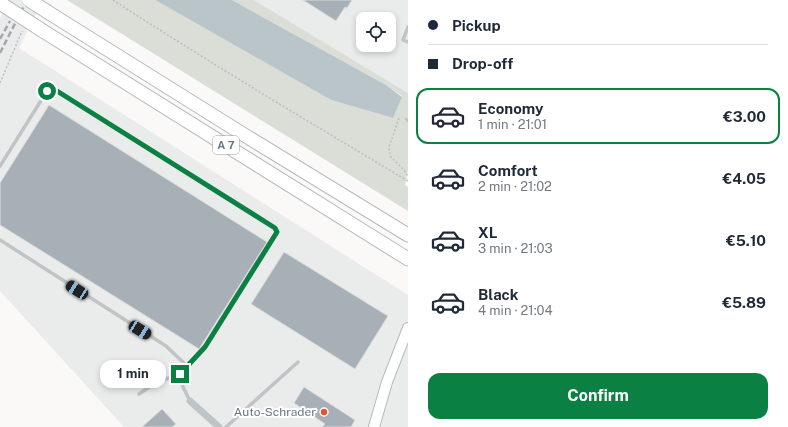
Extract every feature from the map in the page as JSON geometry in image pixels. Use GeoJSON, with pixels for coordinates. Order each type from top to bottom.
{"type":"FeatureCollection","features":[{"type":"Feature","properties":{"kind":"highway","name":"A 7"},"geometry":{"type":"LineString","coordinates":[[28,0],[408,235]]}},
{"type":"Feature","properties":{"kind":"highway","name":"A 7"},"geometry":{"type":"LineString","coordinates":[[0,3],[408,259]]}},
{"type":"Feature","properties":{"kind":"street"},"geometry":{"type":"LineString","coordinates":[[374,427],[387,382],[408,328]]}},
{"type":"Feature","properties":{"kind":"street"},"geometry":{"type":"LineString","coordinates":[[190,400],[219,427]]}},
{"type":"Feature","properties":{"kind":"lane"},"geometry":{"type":"LineString","coordinates":[[408,27],[402,40],[408,42]]}},
{"type":"Feature","properties":{"kind":"lane"},"geometry":{"type":"LineString","coordinates":[[0,166],[47,91],[57,91],[275,228],[277,232],[205,347],[180,374],[157,382],[139,394]]}},
{"type":"Feature","properties":{"kind":"lane"},"geometry":{"type":"LineString","coordinates":[[0,240],[166,346],[187,366]]}},
{"type":"Feature","properties":{"kind":"lane"},"geometry":{"type":"LineString","coordinates":[[226,427],[298,362]]}},
{"type":"Feature","properties":{"kind":"lane"},"geometry":{"type":"LineString","coordinates":[[180,374],[183,388],[190,400]]}},
{"type":"Feature","properties":{"kind":"path"},"geometry":{"type":"LineString","coordinates":[[113,0],[320,129],[408,181]]}},
{"type":"Feature","properties":{"kind":"path"},"geometry":{"type":"LineString","coordinates":[[0,83],[24,27]]}},
{"type":"Feature","properties":{"kind":"path"},"geometry":{"type":"LineString","coordinates":[[398,118],[389,146],[390,156],[408,176]]}},
{"type":"Feature","properties":{"kind":"shaded area"},"geometry":{"type":"Polygon","coordinates":[[[10,0],[43,0],[19,48],[408,295],[408,427],[124,427],[0,291],[0,18],[10,0]]]}},
{"type":"Feature","properties":{"kind":"shaded area"},"geometry":{"type":"Polygon","coordinates":[[[67,0],[155,0],[331,100],[393,118],[402,96],[386,85],[232,0],[254,0],[408,93],[408,170],[405,185],[408,187],[408,211],[67,0]]]}},
{"type":"Feature","properties":{"kind":"shaded area"},"geometry":{"type":"Polygon","coordinates":[[[155,0],[232,0],[386,85],[402,97],[393,118],[331,100],[155,0]]]}},
{"type":"Feature","properties":{"kind":"shaded area"},"geometry":{"type":"Polygon","coordinates":[[[254,0],[408,0],[408,93],[254,0]]]}},
{"type":"Feature","properties":{"kind":"building"},"geometry":{"type":"Polygon","coordinates":[[[303,0],[352,0],[347,8],[345,7],[336,21],[303,0]]]}},
{"type":"Feature","properties":{"kind":"building"},"geometry":{"type":"Polygon","coordinates":[[[49,105],[267,242],[199,349],[0,225],[0,183],[49,105]]]}},
{"type":"Feature","properties":{"kind":"building"},"geometry":{"type":"Polygon","coordinates":[[[284,252],[388,316],[355,369],[251,304],[284,252]]]}},
{"type":"Feature","properties":{"kind":"building","name":"Auto-Schrader"},"geometry":{"type":"Polygon","coordinates":[[[304,387],[355,420],[351,427],[322,427],[325,424],[294,403],[304,387]]]}},
{"type":"Feature","properties":{"kind":"building"},"geometry":{"type":"Polygon","coordinates":[[[162,409],[176,424],[172,427],[142,427],[162,409]]]}},
{"type":"Feature","properties":{"kind":"railway"},"geometry":{"type":"LineString","coordinates":[[0,53],[27,0]]}},
{"type":"Feature","properties":{"kind":"railway"},"geometry":{"type":"LineString","coordinates":[[0,39],[10,21]]}},
{"type":"Feature","properties":{"kind":"place","name":"Auto-Schrader"},"geometry":{"type":"Point","coordinates":[324,412]}},
{"type":"Feature","properties":{"kind":"route"},"geometry":{"type":"LineString","coordinates":[[47,91],[57,91],[275,228],[277,232],[205,347],[180,374]]}}]}
